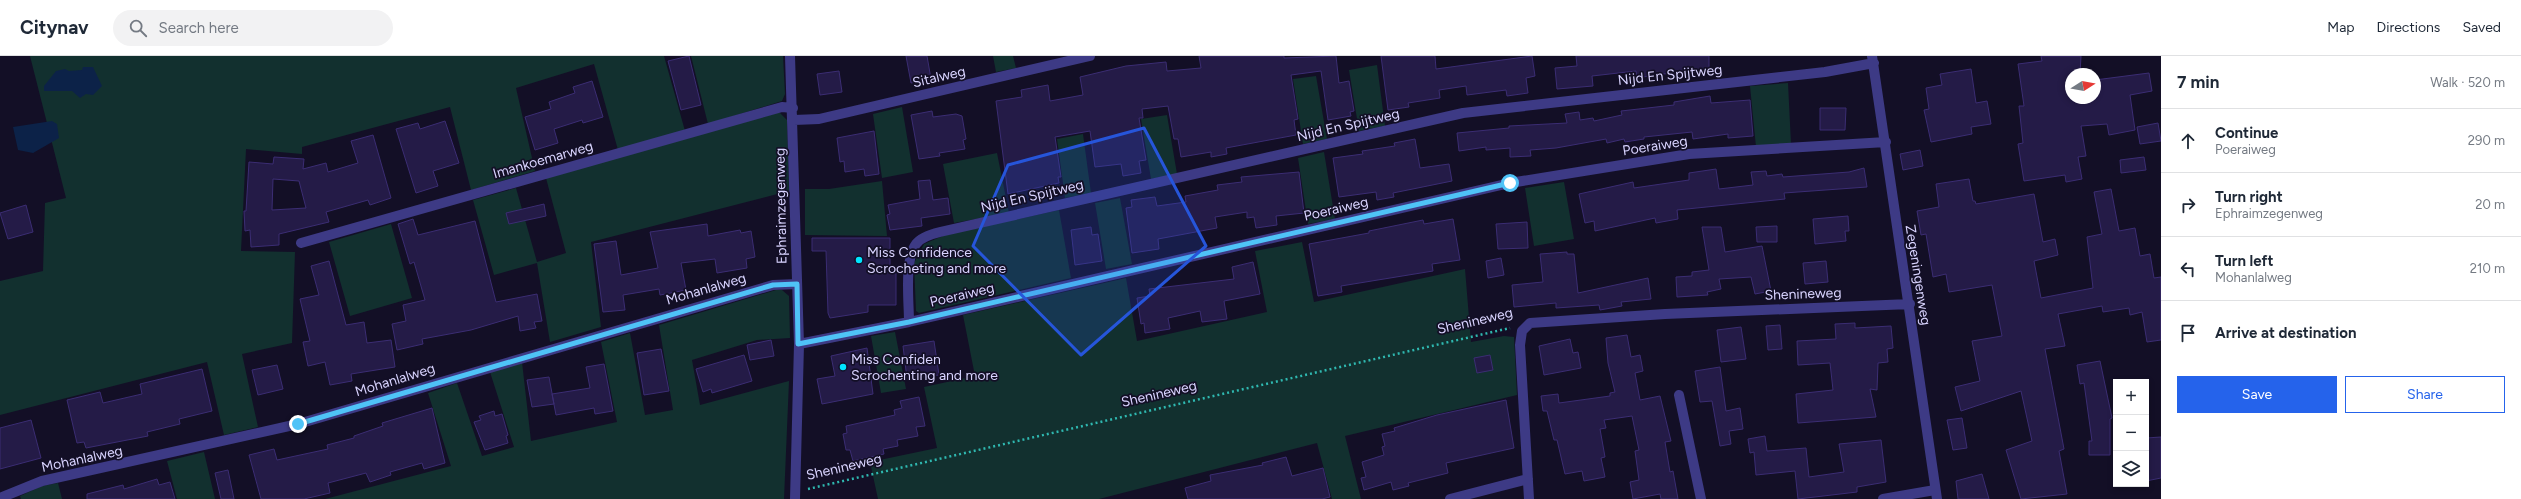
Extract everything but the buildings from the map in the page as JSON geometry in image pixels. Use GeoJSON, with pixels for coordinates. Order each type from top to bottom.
{"type":"FeatureCollection","features":[{"type":"Feature","properties":{"kind":"street","name":"Ephraimzegenweg"},"geometry":{"type":"LineString","coordinates":[[790,56],[794,120],[798,344],[795,496]]}},
{"type":"Feature","properties":{"kind":"street","name":"Sitalweg"},"geometry":{"type":"LineString","coordinates":[[794,120],[819,119],[1090,56]]}},
{"type":"Feature","properties":{"kind":"street","name":"Zegeningenweg"},"geometry":{"type":"LineString","coordinates":[[1873,60],[1886,142],[1896,223],[1910,304],[1936,494]]}},
{"type":"Feature","properties":{"kind":"street","name":"Nijd En Spijtweg"},"geometry":{"type":"LineString","coordinates":[[909,322],[910,264],[912,253],[916,244],[922,239],[940,232],[1462,113],[1825,72],[1873,60]]}},
{"type":"Feature","properties":{"kind":"street","name":"Imankoemarweg"},"geometry":{"type":"LineString","coordinates":[[301,243],[782,107],[793,108]]}},
{"type":"Feature","properties":{"kind":"street","name":"Poeraiweg"},"geometry":{"type":"LineString","coordinates":[[798,344],[909,322],[1510,183],[1689,154],[1886,142]]}},
{"type":"Feature","properties":{"kind":"street","name":"Mohanlalweg"},"geometry":{"type":"LineString","coordinates":[[0,498],[42,481],[298,424],[766,287],[797,284]]}},
{"type":"Feature","properties":{"kind":"street","name":"Shenineweg"},"geometry":{"type":"LineString","coordinates":[[1528,480],[1520,344],[1522,331],[1530,323],[1665,314],[1910,304]]}},
{"type":"Feature","properties":{"kind":"street"},"geometry":{"type":"LineString","coordinates":[[1679,395],[1701,499]]}},
{"type":"Feature","properties":{"kind":"street"},"geometry":{"type":"LineString","coordinates":[[1450,499],[1528,480],[1529,499]]}},
{"type":"Feature","properties":{"kind":"street"},"geometry":{"type":"LineString","coordinates":[[1883,499],[1936,494]]}},
{"type":"Feature","properties":{"kind":"path","name":"Shenineweg"},"geometry":{"type":"LineString","coordinates":[[795,496],[1530,323]]}},
{"type":"Feature","properties":{"kind":"highlighted area"},"geometry":{"type":"Polygon","coordinates":[[[1144,128],[1206,246],[1081,355],[973,246],[1008,165],[1144,128]]]}},
{"type":"Feature","properties":{"kind":"green space"},"geometry":{"type":"Polygon","coordinates":[[[30,56],[664,56],[685,131],[618,150],[594,64],[516,88],[535,171],[471,190],[450,107],[302,147],[302,154],[246,149],[241,251],[295,252],[292,343],[242,354],[258,427],[224,435],[207,362],[0,415],[0,281],[43,271],[45,203],[66,198],[30,56]]]}},
{"type":"Feature","properties":{"kind":"green space"},"geometry":{"type":"Polygon","coordinates":[[[691,56],[783,56],[785,94],[782,101],[708,124],[691,56]]]}},
{"type":"Feature","properties":{"kind":"green space"},"geometry":{"type":"Polygon","coordinates":[[[993,56],[1013,56],[1016,68],[996,72],[993,56]]]}},
{"type":"Feature","properties":{"kind":"green space"},"geometry":{"type":"Polygon","coordinates":[[[1377,65],[1385,126],[1359,131],[1349,70],[1377,65]]]}},
{"type":"Feature","properties":{"kind":"green space"},"geometry":{"type":"Polygon","coordinates":[[[1316,76],[1327,139],[1303,144],[1293,79],[1316,76]]]}},
{"type":"Feature","properties":{"kind":"green space"},"geometry":{"type":"Polygon","coordinates":[[[1788,83],[1791,144],[1756,147],[1750,86],[1788,83]]]}},
{"type":"Feature","properties":{"kind":"green space"},"geometry":{"type":"Polygon","coordinates":[[[902,107],[913,172],[882,178],[873,114],[902,107]]]}},
{"type":"Feature","properties":{"kind":"green space"},"geometry":{"type":"Polygon","coordinates":[[[780,113],[787,120],[789,191],[591,242],[601,327],[550,342],[537,263],[494,275],[473,200],[516,188],[537,262],[566,253],[546,178],[780,113]]]}},
{"type":"Feature","properties":{"kind":"green space"},"geometry":{"type":"Polygon","coordinates":[[[1167,115],[1177,174],[1151,179],[1141,119],[1167,115]]]}},
{"type":"Feature","properties":{"kind":"green space"},"geometry":{"type":"Polygon","coordinates":[[[1083,134],[1091,193],[1065,198],[1057,139],[1083,134]]]}},
{"type":"Feature","properties":{"kind":"green space"},"geometry":{"type":"Polygon","coordinates":[[[1324,152],[1335,219],[1308,224],[1298,158],[1324,152]]]}},
{"type":"Feature","properties":{"kind":"green space"},"geometry":{"type":"Polygon","coordinates":[[[997,153],[1009,213],[954,223],[943,164],[997,153]]]}},
{"type":"Feature","properties":{"kind":"green space"},"geometry":{"type":"Polygon","coordinates":[[[882,181],[887,236],[805,235],[805,189],[829,189],[882,181]]]}},
{"type":"Feature","properties":{"kind":"green space"},"geometry":{"type":"Polygon","coordinates":[[[1564,182],[1574,239],[1534,246],[1525,188],[1564,182]]]}},
{"type":"Feature","properties":{"kind":"green space"},"geometry":{"type":"Polygon","coordinates":[[[1120,198],[1132,264],[1106,269],[1095,203],[1120,198]]]}},
{"type":"Feature","properties":{"kind":"green space"},"geometry":{"type":"Polygon","coordinates":[[[1059,210],[1071,278],[919,313],[916,311],[914,263],[924,244],[945,235],[1059,210]]]}},
{"type":"Feature","properties":{"kind":"green space"},"geometry":{"type":"Polygon","coordinates":[[[391,224],[412,298],[350,316],[329,242],[391,224]]]}},
{"type":"Feature","properties":{"kind":"green space"},"geometry":{"type":"Polygon","coordinates":[[[1302,242],[1314,302],[1465,269],[1471,342],[1504,336],[1514,337],[1517,395],[1345,436],[1361,499],[1332,499],[1317,443],[1099,499],[878,499],[870,462],[937,448],[924,387],[975,376],[963,315],[1126,278],[1137,341],[1267,312],[1255,251],[1302,242]]]}},
{"type":"Feature","properties":{"kind":"green space"},"geometry":{"type":"Polygon","coordinates":[[[776,290],[782,290],[789,296],[790,338],[757,340],[692,360],[700,405],[789,381],[784,499],[325,499],[451,466],[428,393],[457,383],[482,456],[514,447],[490,372],[522,362],[531,441],[617,422],[601,342],[630,333],[645,415],[673,410],[659,325],[776,290]]]}},
{"type":"Feature","properties":{"kind":"green space"},"geometry":{"type":"Polygon","coordinates":[[[895,332],[906,389],[881,393],[871,336],[895,332]]]}},
{"type":"Feature","properties":{"kind":"green space"},"geometry":{"type":"Polygon","coordinates":[[[204,452],[215,499],[177,499],[167,461],[204,452]]]}},
{"type":"Feature","properties":{"kind":"green space"},"geometry":{"type":"Polygon","coordinates":[[[58,483],[62,499],[21,499],[20,496],[42,486],[58,483]]]}},
{"type":"Feature","properties":{"kind":"water"},"geometry":{"type":"Polygon","coordinates":[[[83,67],[93,67],[102,86],[93,95],[86,94],[80,98],[72,91],[44,91],[44,86],[56,71],[65,69],[69,71],[82,70],[83,67]]]}},
{"type":"Feature","properties":{"kind":"water"},"geometry":{"type":"Polygon","coordinates":[[[52,121],[57,124],[59,138],[33,153],[18,150],[13,127],[52,121]]]}},
{"type":"Feature","properties":{"kind":"place","name":"Miss Confidence Scrocheting and more"},"geometry":{"type":"Point","coordinates":[859,260]}},
{"type":"Feature","properties":{"kind":"place","name":"Miss Confiden Scrochenting and more"},"geometry":{"type":"Point","coordinates":[843,367]}},
{"type":"Feature","properties":{"kind":"route"},"geometry":{"type":"LineString","coordinates":[[298,424],[504,362],[773,285],[797,284],[798,344],[909,322],[1510,183]]}}]}
